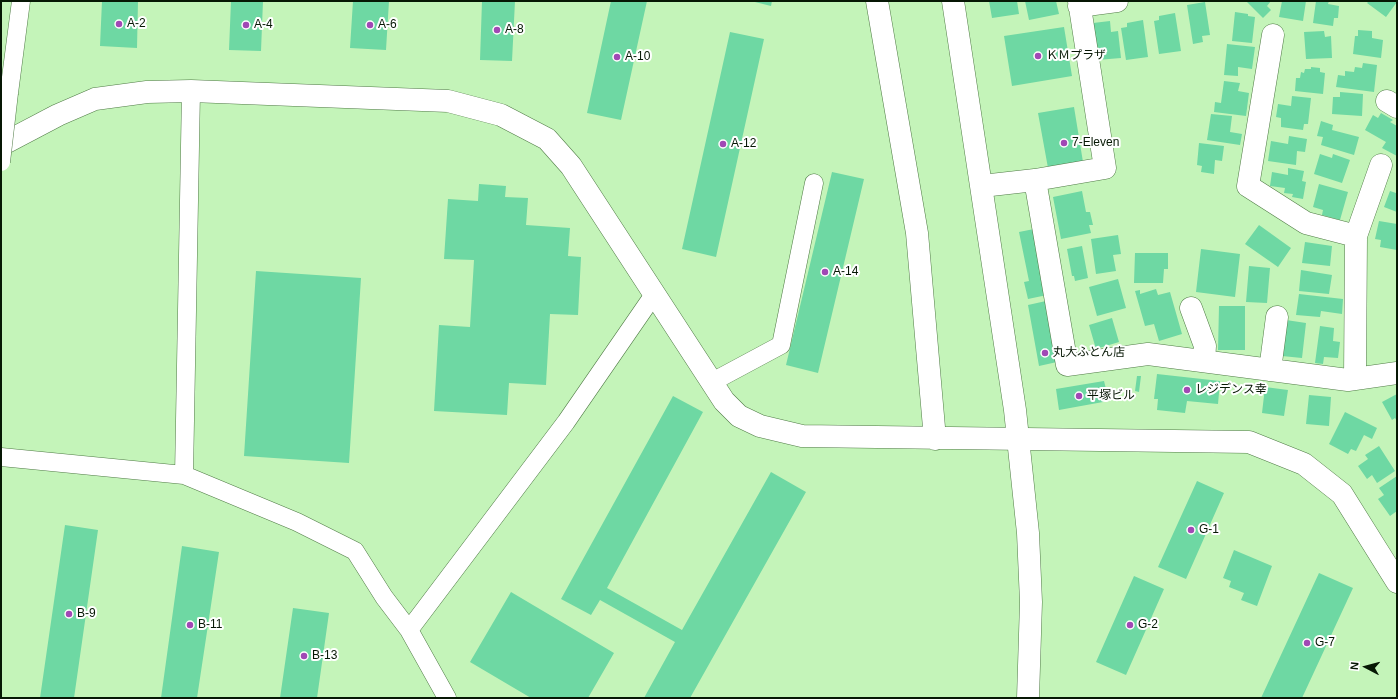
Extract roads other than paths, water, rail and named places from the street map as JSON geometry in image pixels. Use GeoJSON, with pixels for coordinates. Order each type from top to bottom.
{"type":"FeatureCollection","features":[{"type":"Feature","properties":{"kind":"street"},"geometry":{"type":"LineString","coordinates":[[1,162],[21,1]]}},
{"type":"Feature","properties":{"kind":"street"},"geometry":{"type":"LineString","coordinates":[[877,1],[917,233],[935,439]]}},
{"type":"Feature","properties":{"kind":"street"},"geometry":{"type":"LineString","coordinates":[[953,1],[1015,410],[1028,533],[1031,602],[1028,698]]}},
{"type":"Feature","properties":{"kind":"street"},"geometry":{"type":"LineString","coordinates":[[982,186],[1035,180],[1105,168],[1079,4],[1117,1]]}},
{"type":"Feature","properties":{"kind":"street"},"geometry":{"type":"LineString","coordinates":[[1273,35],[1248,186],[1306,223],[1356,236]]}},
{"type":"Feature","properties":{"kind":"street"},"geometry":{"type":"LineString","coordinates":[[184,476],[191,91]]}},
{"type":"Feature","properties":{"kind":"street"},"geometry":{"type":"LineString","coordinates":[[1,144],[58,115],[95,99],[147,92],[191,91],[448,101],[501,115],[546,139],[571,166],[724,401],[739,416],[760,426],[802,436],[935,439],[1249,442],[1304,464],[1342,494],[1397,582]]}},
{"type":"Feature","properties":{"kind":"street"},"geometry":{"type":"LineString","coordinates":[[1355,379],[1356,236],[1381,165]]}},
{"type":"Feature","properties":{"kind":"street"},"geometry":{"type":"LineString","coordinates":[[1035,180],[1067,365],[1148,354],[1348,380],[1397,373]]}},
{"type":"Feature","properties":{"kind":"street"},"geometry":{"type":"LineString","coordinates":[[712,382],[781,345],[814,183]]}},
{"type":"Feature","properties":{"kind":"street"},"geometry":{"type":"LineString","coordinates":[[409,630],[566,422],[655,293]]}},
{"type":"Feature","properties":{"kind":"street"},"geometry":{"type":"LineString","coordinates":[[1192,308],[1205,346],[1204,361]]}},
{"type":"Feature","properties":{"kind":"street"},"geometry":{"type":"LineString","coordinates":[[1270,370],[1277,317]]}},
{"type":"Feature","properties":{"kind":"street"},"geometry":{"type":"LineString","coordinates":[[1,457],[184,476],[297,522],[355,552],[384,597],[409,630],[447,698]]}},
{"type":"Feature","properties":{"kind":"place","name":"A-2"},"geometry":{"type":"Point","coordinates":[119,24]}},
{"type":"Feature","properties":{"kind":"place","name":"A-4"},"geometry":{"type":"Point","coordinates":[246,25]}},
{"type":"Feature","properties":{"kind":"place","name":"A-6"},"geometry":{"type":"Point","coordinates":[370,25]}},
{"type":"Feature","properties":{"kind":"place","name":"A-8"},"geometry":{"type":"Point","coordinates":[497,30]}},
{"type":"Feature","properties":{"kind":"place","name":"ＫＭプラザ"},"geometry":{"type":"Point","coordinates":[1038,56]}},
{"type":"Feature","properties":{"kind":"place","name":"A-10"},"geometry":{"type":"Point","coordinates":[617,57]}},
{"type":"Feature","properties":{"kind":"place","name":"7-Eleven"},"geometry":{"type":"Point","coordinates":[1064,143]}},
{"type":"Feature","properties":{"kind":"place","name":"A-12"},"geometry":{"type":"Point","coordinates":[723,144]}},
{"type":"Feature","properties":{"kind":"place","name":"A-14"},"geometry":{"type":"Point","coordinates":[825,272]}},
{"type":"Feature","properties":{"kind":"place","name":"丸大ふとん店"},"geometry":{"type":"Point","coordinates":[1045,353]}},
{"type":"Feature","properties":{"kind":"place","name":"レジデンス幸"},"geometry":{"type":"Point","coordinates":[1187,390]}},
{"type":"Feature","properties":{"kind":"place","name":"平塚ビル"},"geometry":{"type":"Point","coordinates":[1079,396]}},
{"type":"Feature","properties":{"kind":"place","name":"G-1"},"geometry":{"type":"Point","coordinates":[1191,530]}},
{"type":"Feature","properties":{"kind":"place","name":"B-9"},"geometry":{"type":"Point","coordinates":[69,614]}},
{"type":"Feature","properties":{"kind":"place","name":"B-11"},"geometry":{"type":"Point","coordinates":[190,625]}},
{"type":"Feature","properties":{"kind":"place","name":"G-2"},"geometry":{"type":"Point","coordinates":[1130,625]}},
{"type":"Feature","properties":{"kind":"place","name":"G-7"},"geometry":{"type":"Point","coordinates":[1307,643]}},
{"type":"Feature","properties":{"kind":"place","name":"B-13"},"geometry":{"type":"Point","coordinates":[304,656]}}]}
